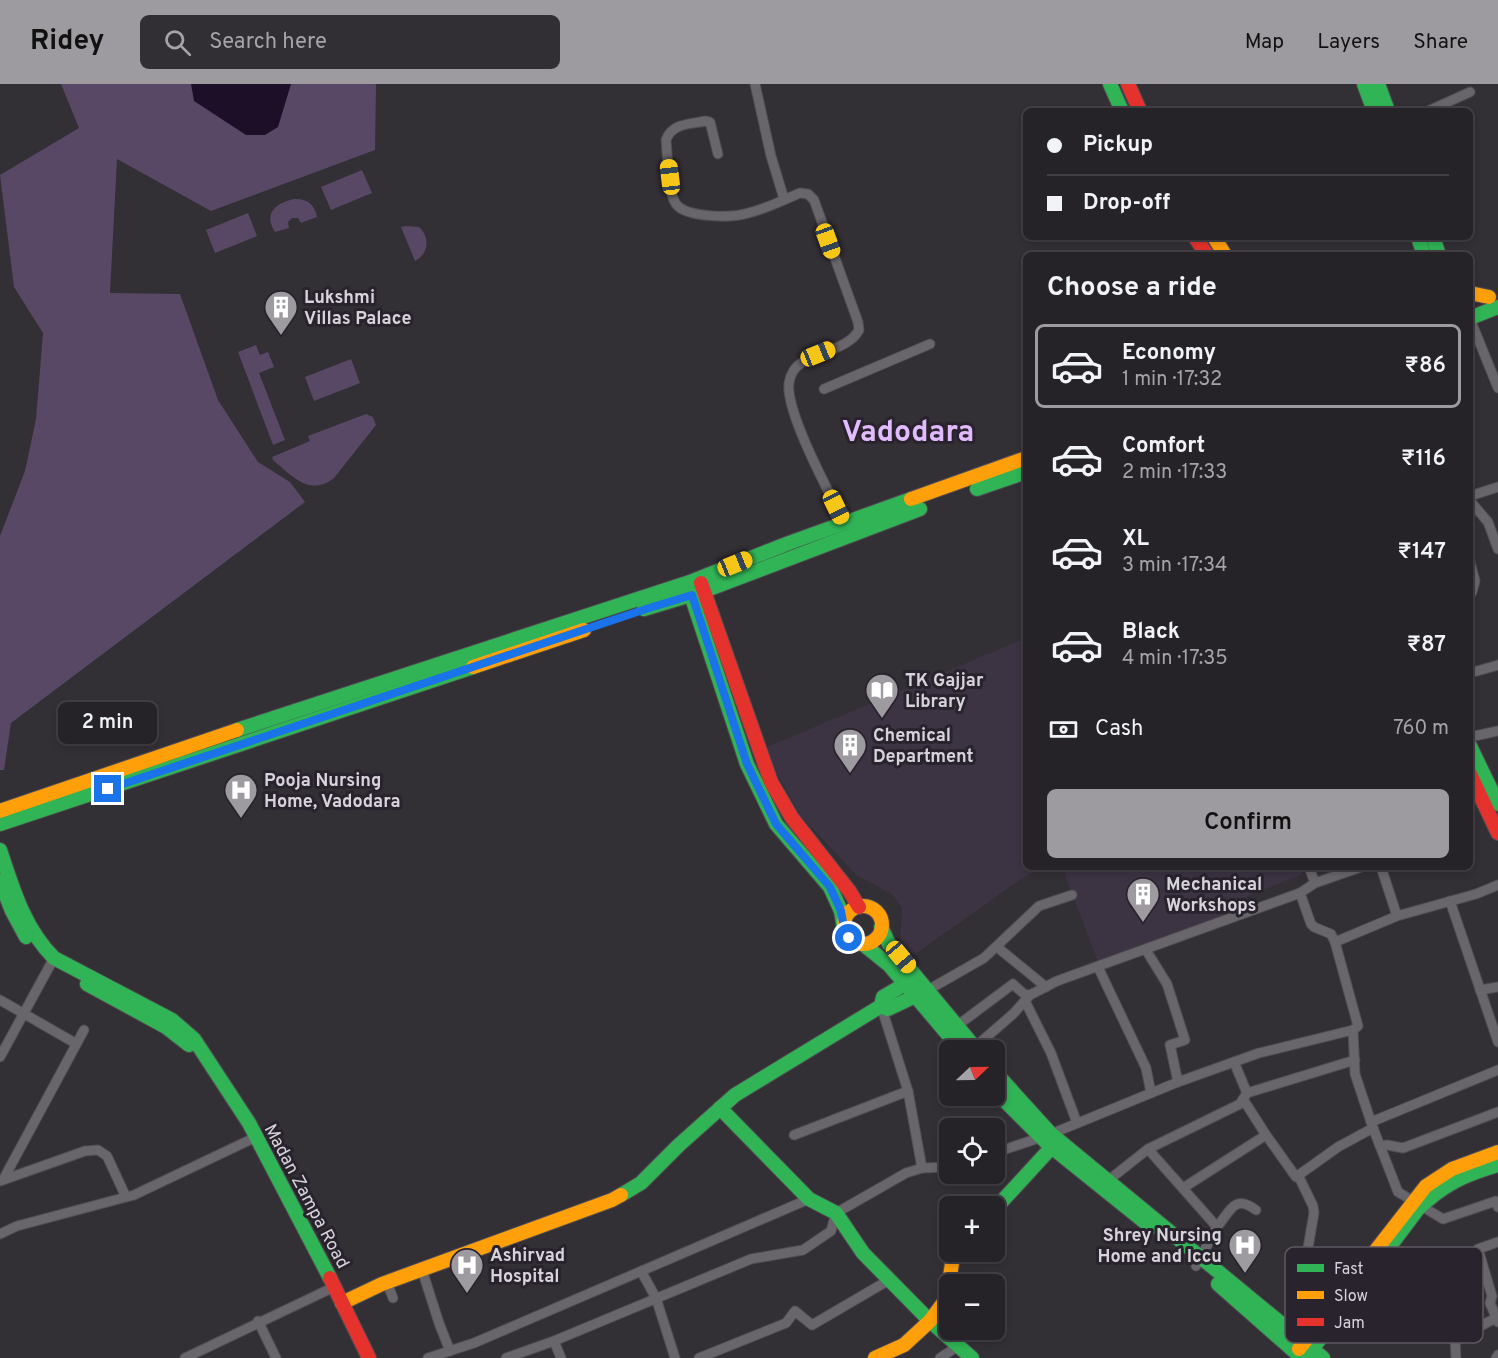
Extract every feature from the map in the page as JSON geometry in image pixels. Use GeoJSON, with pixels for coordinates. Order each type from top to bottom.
{"type":"FeatureCollection","features":[{"type":"Feature","properties":{"kind":"main road"},"geometry":{"type":"LineString","coordinates":[[1110,84],[1121,108]]}},
{"type":"Feature","properties":{"kind":"main road"},"geometry":{"type":"LineString","coordinates":[[1128,84],[1139,108]]}},
{"type":"Feature","properties":{"kind":"main road"},"geometry":{"type":"LineString","coordinates":[[1364,84],[1373,108]]}},
{"type":"Feature","properties":{"kind":"main road"},"geometry":{"type":"LineString","coordinates":[[1378,84],[1387,108]]}},
{"type":"Feature","properties":{"kind":"main road"},"geometry":{"type":"LineString","coordinates":[[1473,294],[1495,299]]}},
{"type":"Feature","properties":{"kind":"main road"},"geometry":{"type":"LineString","coordinates":[[1473,302],[1495,299]]}},
{"type":"Feature","properties":{"kind":"main road"},"geometry":{"type":"LineString","coordinates":[[1473,317],[1495,299]]}},
{"type":"Feature","properties":{"kind":"main road"},"geometry":{"type":"LineString","coordinates":[[0,824],[301,726],[646,609],[696,587],[1023,459]]}},
{"type":"Feature","properties":{"kind":"main road"},"geometry":{"type":"LineString","coordinates":[[847,529],[1023,473]]}},
{"type":"Feature","properties":{"kind":"main road"},"geometry":{"type":"LineString","coordinates":[[0,811],[325,700],[696,587]]}},
{"type":"Feature","properties":{"kind":"main road"},"geometry":{"type":"LineString","coordinates":[[696,587],[771,782],[792,818],[850,892],[859,907]]}},
{"type":"Feature","properties":{"kind":"main road"},"geometry":{"type":"LineString","coordinates":[[696,587],[747,764],[776,824],[830,887],[841,911],[844,928],[849,938],[858,944],[873,941],[881,927]]}},
{"type":"Feature","properties":{"kind":"main road"},"geometry":{"type":"LineString","coordinates":[[1473,752],[1497,801]]}},
{"type":"Feature","properties":{"kind":"main road"},"geometry":{"type":"LineString","coordinates":[[1473,784],[1498,833]]}},
{"type":"Feature","properties":{"kind":"main road","name":"Madan Zampa Road"},"geometry":{"type":"LineString","coordinates":[[0,850],[11,885],[29,926],[52,961]]}},
{"type":"Feature","properties":{"kind":"main road","name":"Madan Zampa Road"},"geometry":{"type":"LineString","coordinates":[[0,881],[25,936],[52,961],[172,1020],[194,1038],[256,1137],[369,1358]]}},
{"type":"Feature","properties":{"kind":"main road"},"geometry":{"type":"LineString","coordinates":[[844,928],[849,912],[859,907],[875,912],[879,916],[881,927],[889,944],[918,977],[922,993],[963,1040]]}},
{"type":"Feature","properties":{"kind":"main road"},"geometry":{"type":"LineString","coordinates":[[863,944],[889,965],[906,984],[922,993],[958,1025],[966,1040]]}},
{"type":"Feature","properties":{"kind":"main road"},"geometry":{"type":"LineString","coordinates":[[342,1303],[387,1283],[612,1200],[641,1183],[735,1095],[881,1006],[883,997],[918,977]]}},
{"type":"Feature","properties":{"kind":"main road"},"geometry":{"type":"LineString","coordinates":[[881,1006],[888,1009],[922,993]]}},
{"type":"Feature","properties":{"kind":"main road"},"geometry":{"type":"LineString","coordinates":[[1005,1084],[1025,1107],[1047,1140]]}},
{"type":"Feature","properties":{"kind":"main road"},"geometry":{"type":"LineString","coordinates":[[1005,1102],[1017,1116],[1104,1183],[1285,1337]]}},
{"type":"Feature","properties":{"kind":"main road"},"geometry":{"type":"LineString","coordinates":[[720,1108],[809,1198],[836,1213],[863,1253],[930,1321],[972,1358]]}},
{"type":"Feature","properties":{"kind":"main road"},"geometry":{"type":"LineString","coordinates":[[1005,1196],[1047,1140]]}},
{"type":"Feature","properties":{"kind":"main road"},"geometry":{"type":"LineString","coordinates":[[1384,1247],[1417,1204],[1426,1186],[1438,1176],[1498,1152]]}},
{"type":"Feature","properties":{"kind":"main road"},"geometry":{"type":"LineString","coordinates":[[1417,1204],[1444,1184],[1465,1174],[1498,1165]]}},
{"type":"Feature","properties":{"kind":"main road"},"geometry":{"type":"LineString","coordinates":[[875,1358],[904,1345],[930,1321],[947,1298],[952,1262]]}},
{"type":"Feature","properties":{"kind":"main road"},"geometry":{"type":"LineString","coordinates":[[1292,1343],[1305,1354]]}},
{"type":"Feature","properties":{"kind":"street"},"geometry":{"type":"LineString","coordinates":[[755,84],[771,156],[784,199]]}},
{"type":"Feature","properties":{"kind":"street"},"geometry":{"type":"LineString","coordinates":[[1435,108],[1470,92]]}},
{"type":"Feature","properties":{"kind":"street"},"geometry":{"type":"LineString","coordinates":[[718,153],[710,122],[678,126],[668,134],[666,140],[672,196],[678,207],[684,212],[704,215],[746,214],[800,193],[808,194],[814,200],[858,322],[859,330],[850,342],[799,364],[792,372],[789,384],[790,397],[801,431],[847,529]]}},
{"type":"Feature","properties":{"kind":"street"},"geometry":{"type":"LineString","coordinates":[[1473,326],[1498,388]]}},
{"type":"Feature","properties":{"kind":"street"},"geometry":{"type":"LineString","coordinates":[[825,389],[930,344]]}},
{"type":"Feature","properties":{"kind":"street"},"geometry":{"type":"LineString","coordinates":[[1473,495],[1498,487]]}},
{"type":"Feature","properties":{"kind":"street"},"geometry":{"type":"LineString","coordinates":[[1473,504],[1488,522],[1498,549]]}},
{"type":"Feature","properties":{"kind":"street"},"geometry":{"type":"LineString","coordinates":[[1473,573],[1475,581],[1473,588]]}},
{"type":"Feature","properties":{"kind":"street"},"geometry":{"type":"LineString","coordinates":[[1473,672],[1498,665]]}},
{"type":"Feature","properties":{"kind":"street"},"geometry":{"type":"LineString","coordinates":[[1473,735],[1498,731]]}},
{"type":"Feature","properties":{"kind":"street"},"geometry":{"type":"LineString","coordinates":[[1310,870],[1315,883]]}},
{"type":"Feature","properties":{"kind":"street"},"geometry":{"type":"LineString","coordinates":[[982,1040],[1014,1014],[1028,998],[1057,981],[1300,893],[1315,883],[1352,870]]}},
{"type":"Feature","properties":{"kind":"street"},"geometry":{"type":"LineString","coordinates":[[1382,870],[1397,916]]}},
{"type":"Feature","properties":{"kind":"street"},"geometry":{"type":"LineString","coordinates":[[1335,942],[1397,916],[1498,885]]}},
{"type":"Feature","properties":{"kind":"street"},"geometry":{"type":"LineString","coordinates":[[1005,1150],[1047,1140],[1077,1123],[1178,1082],[1259,1053],[1353,1030],[1358,1026],[1335,942],[1331,934],[1311,924],[1300,893]]}},
{"type":"Feature","properties":{"kind":"street"},"geometry":{"type":"LineString","coordinates":[[922,993],[984,958],[1039,906],[1072,895]]}},
{"type":"Feature","properties":{"kind":"street"},"geometry":{"type":"LineString","coordinates":[[1450,901],[1498,1042]]}},
{"type":"Feature","properties":{"kind":"street"},"geometry":{"type":"LineString","coordinates":[[997,946],[1046,987]]}},
{"type":"Feature","properties":{"kind":"street"},"geometry":{"type":"LineString","coordinates":[[1146,950],[1167,984],[1185,1040],[1170,1045],[1178,1082]]}},
{"type":"Feature","properties":{"kind":"street"},"geometry":{"type":"LineString","coordinates":[[0,1057],[52,961]]}},
{"type":"Feature","properties":{"kind":"street"},"geometry":{"type":"LineString","coordinates":[[1098,967],[1146,1068],[1151,1093]]}},
{"type":"Feature","properties":{"kind":"street"},"geometry":{"type":"LineString","coordinates":[[958,1025],[1013,984],[1028,998],[1077,1123]]}},
{"type":"Feature","properties":{"kind":"street"},"geometry":{"type":"LineString","coordinates":[[1480,990],[1498,987]]}},
{"type":"Feature","properties":{"kind":"street"},"geometry":{"type":"LineString","coordinates":[[0,1000],[75,1043]]}},
{"type":"Feature","properties":{"kind":"street"},"geometry":{"type":"LineString","coordinates":[[881,1006],[908,1091],[922,1168]]}},
{"type":"Feature","properties":{"kind":"street"},"geometry":{"type":"LineString","coordinates":[[1,1180],[84,1030]]}},
{"type":"Feature","properties":{"kind":"street"},"geometry":{"type":"LineString","coordinates":[[1353,1030],[1355,1074],[1398,1192],[1443,1219],[1496,1202],[1498,1207]]}},
{"type":"Feature","properties":{"kind":"street"},"geometry":{"type":"LineString","coordinates":[[1104,1183],[1148,1149],[1240,1104],[1245,1096],[1355,1060]]}},
{"type":"Feature","properties":{"kind":"street"},"geometry":{"type":"LineString","coordinates":[[1234,1062],[1245,1096],[1266,1136],[1296,1177],[1372,1125],[1498,1070]]}},
{"type":"Feature","properties":{"kind":"street"},"geometry":{"type":"LineString","coordinates":[[794,1136],[908,1091]]}},
{"type":"Feature","properties":{"kind":"street"},"geometry":{"type":"LineString","coordinates":[[1380,1146],[1403,1148],[1498,1112]]}},
{"type":"Feature","properties":{"kind":"street"},"geometry":{"type":"LineString","coordinates":[[1183,1188],[1266,1136]]}},
{"type":"Feature","properties":{"kind":"street"},"geometry":{"type":"LineString","coordinates":[[0,1234],[17,1226],[126,1197],[256,1137]]}},
{"type":"Feature","properties":{"kind":"street"},"geometry":{"type":"LineString","coordinates":[[1148,1149],[1217,1227]]}},
{"type":"Feature","properties":{"kind":"street"},"geometry":{"type":"LineString","coordinates":[[1,1180],[85,1151],[98,1150],[107,1156],[126,1197]]}},
{"type":"Feature","properties":{"kind":"street"},"geometry":{"type":"LineString","coordinates":[[506,1358],[554,1341],[752,1259],[803,1250],[831,1231],[836,1213],[906,1173],[922,1168],[939,1167]]}},
{"type":"Feature","properties":{"kind":"street"},"geometry":{"type":"LineString","coordinates":[[1298,1175],[1314,1213],[1308,1247]]}},
{"type":"Feature","properties":{"kind":"street"},"geometry":{"type":"LineString","coordinates":[[428,1358],[474,1343],[809,1198]]}},
{"type":"Feature","properties":{"kind":"street"},"geometry":{"type":"LineString","coordinates":[[1199,1262],[1217,1227],[1236,1204],[1246,1203],[1256,1210]]}},
{"type":"Feature","properties":{"kind":"street"},"geometry":{"type":"LineString","coordinates":[[1483,1247],[1498,1242]]}},
{"type":"Feature","properties":{"kind":"street"},"geometry":{"type":"LineString","coordinates":[[1483,1266],[1492,1296],[1490,1303],[1497,1319],[1483,1326]]}},
{"type":"Feature","properties":{"kind":"street"},"geometry":{"type":"LineString","coordinates":[[422,1270],[450,1351]]}},
{"type":"Feature","properties":{"kind":"street"},"geometry":{"type":"LineString","coordinates":[[641,1271],[656,1298],[675,1358]]}},
{"type":"Feature","properties":{"kind":"street"},"geometry":{"type":"LineString","coordinates":[[699,1358],[786,1323],[795,1311],[812,1325],[889,1280]]}},
{"type":"Feature","properties":{"kind":"street"},"geometry":{"type":"LineString","coordinates":[[387,1283],[393,1298]]}},
{"type":"Feature","properties":{"kind":"street"},"geometry":{"type":"LineString","coordinates":[[185,1358],[258,1321],[334,1287]]}},
{"type":"Feature","properties":{"kind":"street"},"geometry":{"type":"LineString","coordinates":[[258,1321],[276,1358]]}},
{"type":"Feature","properties":{"kind":"street"},"geometry":{"type":"LineString","coordinates":[[554,1341],[561,1358]]}},
{"type":"Feature","properties":{"kind":"street"},"geometry":{"type":"LineString","coordinates":[[940,1358],[958,1346]]}},
{"type":"Feature","properties":{"kind":"shaded area"},"geometry":{"type":"Polygon","coordinates":[[[61,84],[376,84],[375,150],[211,211],[117,159],[110,293],[180,294],[218,400],[258,462],[290,482],[305,502],[11,723],[4,770],[0,770],[0,536],[25,471],[36,419],[43,333],[14,287],[0,175],[79,128],[61,84]]]}},
{"type":"Feature","properties":{"kind":"shaded area"},"geometry":{"type":"Polygon","coordinates":[[[191,84],[291,84],[278,127],[265,135],[246,135],[194,101],[191,84]]]}},
{"type":"Feature","properties":{"kind":"shaded area"},"geometry":{"type":"Polygon","coordinates":[[[362,170],[372,193],[331,210],[321,187],[362,170]]]}},
{"type":"Feature","properties":{"kind":"shaded area"},"geometry":{"type":"Polygon","coordinates":[[[294,199],[309,203],[317,217],[301,223],[298,218],[292,218],[288,222],[289,228],[275,232],[270,219],[273,210],[282,203],[294,199]]]}},
{"type":"Feature","properties":{"kind":"shaded area"},"geometry":{"type":"Polygon","coordinates":[[[248,213],[257,236],[215,253],[206,230],[248,213]]]}},
{"type":"Feature","properties":{"kind":"shaded area"},"geometry":{"type":"Polygon","coordinates":[[[401,227],[419,227],[425,236],[425,250],[415,261],[401,227]]]}},
{"type":"Feature","properties":{"kind":"shaded area"},"geometry":{"type":"Polygon","coordinates":[[[256,345],[260,355],[268,352],[274,367],[259,373],[285,440],[273,445],[238,352],[256,345]]]}},
{"type":"Feature","properties":{"kind":"shaded area"},"geometry":{"type":"Polygon","coordinates":[[[351,359],[360,383],[314,401],[305,377],[351,359]]]}},
{"type":"Feature","properties":{"kind":"shaded area"},"geometry":{"type":"Polygon","coordinates":[[[366,414],[373,417],[376,425],[334,478],[325,483],[309,485],[302,482],[273,460],[272,457],[310,441],[308,436],[366,414]]]}},
{"type":"Feature","properties":{"kind":"shaded area"},"geometry":{"type":"Polygon","coordinates":[[[1023,639],[1023,870],[1038,870],[1021,879],[914,955],[900,942],[902,908],[893,895],[856,875],[800,815],[777,774],[767,747],[1023,639]]]}},
{"type":"Feature","properties":{"kind":"shaded area"},"geometry":{"type":"Polygon","coordinates":[[[1063,870],[1302,870],[1303,874],[1236,901],[1239,911],[1098,962],[1063,870]]]}},
{"type":"Feature","properties":{"kind":"traffic: fast"},"geometry":{"type":"LineString","coordinates":[[1110,84],[1121,108]]}},
{"type":"Feature","properties":{"kind":"traffic: fast"},"geometry":{"type":"LineString","coordinates":[[1364,84],[1373,108]]}},
{"type":"Feature","properties":{"kind":"traffic: fast"},"geometry":{"type":"LineString","coordinates":[[1378,84],[1387,108]]}},
{"type":"Feature","properties":{"kind":"traffic: fast"},"geometry":{"type":"LineString","coordinates":[[1419,240],[1423,252]]}},
{"type":"Feature","properties":{"kind":"traffic: fast"},"geometry":{"type":"LineString","coordinates":[[1434,240],[1438,252]]}},
{"type":"Feature","properties":{"kind":"traffic: fast"},"geometry":{"type":"LineString","coordinates":[[1473,317],[1498,307]]}},
{"type":"Feature","properties":{"kind":"traffic: fast"},"geometry":{"type":"LineString","coordinates":[[977,489],[1023,473]]}},
{"type":"Feature","properties":{"kind":"traffic: fast"},"geometry":{"type":"LineString","coordinates":[[237,730],[690,582],[911,499]]}},
{"type":"Feature","properties":{"kind":"traffic: fast"},"geometry":{"type":"LineString","coordinates":[[644,609],[704,591],[920,509]]}},
{"type":"Feature","properties":{"kind":"traffic: fast"},"geometry":{"type":"LineString","coordinates":[[688,586],[747,764],[776,824],[830,887],[841,911],[844,929]]}},
{"type":"Feature","properties":{"kind":"traffic: fast"},"geometry":{"type":"LineString","coordinates":[[0,824],[473,667]]}},
{"type":"Feature","properties":{"kind":"traffic: fast"},"geometry":{"type":"LineString","coordinates":[[1473,752],[1498,804]]}},
{"type":"Feature","properties":{"kind":"traffic: fast"},"geometry":{"type":"LineString","coordinates":[[0,850],[27,921],[54,958],[172,1020],[194,1039],[249,1123],[330,1278]]}},
{"type":"Feature","properties":{"kind":"traffic: fast"},"geometry":{"type":"LineString","coordinates":[[0,881],[26,937]]}},
{"type":"Feature","properties":{"kind":"traffic: fast"},"geometry":{"type":"LineString","coordinates":[[881,927],[889,944],[969,1040]]}},
{"type":"Feature","properties":{"kind":"traffic: fast"},"geometry":{"type":"LineString","coordinates":[[863,944],[889,965],[953,1040]]}},
{"type":"Feature","properties":{"kind":"traffic: fast"},"geometry":{"type":"LineString","coordinates":[[881,1006],[883,997],[912,980]]}},
{"type":"Feature","properties":{"kind":"traffic: fast"},"geometry":{"type":"LineString","coordinates":[[87,984],[166,1027],[189,1045]]}},
{"type":"Feature","properties":{"kind":"traffic: fast"},"geometry":{"type":"LineString","coordinates":[[621,1195],[641,1183],[735,1095],[881,1006],[888,1009],[928,990]]}},
{"type":"Feature","properties":{"kind":"traffic: fast"},"geometry":{"type":"LineString","coordinates":[[1005,1083],[1051,1134],[1285,1327]]}},
{"type":"Feature","properties":{"kind":"traffic: fast"},"geometry":{"type":"LineString","coordinates":[[1005,1101],[1049,1145],[1151,1227]]}},
{"type":"Feature","properties":{"kind":"traffic: fast"},"geometry":{"type":"LineString","coordinates":[[720,1108],[809,1199],[836,1213],[863,1253],[930,1321],[972,1358]]}},
{"type":"Feature","properties":{"kind":"traffic: fast"},"geometry":{"type":"LineString","coordinates":[[1005,1198],[1051,1148]]}},
{"type":"Feature","properties":{"kind":"traffic: fast"},"geometry":{"type":"LineString","coordinates":[[1389,1247],[1418,1209],[1437,1193],[1455,1181],[1498,1165]]}},
{"type":"Feature","properties":{"kind":"traffic: fast"},"geometry":{"type":"LineString","coordinates":[[1218,1284],[1302,1358]]}},
{"type":"Feature","properties":{"kind":"traffic: fast"},"geometry":{"type":"LineString","coordinates":[[1305,1343],[1323,1358]]}},
{"type":"Feature","properties":{"kind":"traffic: fast"},"geometry":{"type":"LineString","coordinates":[[1307,1356],[1317,1343]]}},
{"type":"Feature","properties":{"kind":"traffic: slow"},"geometry":{"type":"LineString","coordinates":[[1216,240],[1223,252]]}},
{"type":"Feature","properties":{"kind":"traffic: slow"},"geometry":{"type":"LineString","coordinates":[[1473,294],[1489,297]]}},
{"type":"Feature","properties":{"kind":"traffic: slow"},"geometry":{"type":"LineString","coordinates":[[911,499],[1023,459]]}},
{"type":"Feature","properties":{"kind":"traffic: slow"},"geometry":{"type":"LineString","coordinates":[[473,667],[584,630]]}},
{"type":"Feature","properties":{"kind":"traffic: slow"},"geometry":{"type":"LineString","coordinates":[[0,811],[237,730]]}},
{"type":"Feature","properties":{"kind":"traffic: slow"},"geometry":{"type":"LineString","coordinates":[[863,906],[876,912],[882,925],[876,938],[863,944],[850,938],[844,925],[850,912],[863,906]]}},
{"type":"Feature","properties":{"kind":"traffic: slow"},"geometry":{"type":"LineString","coordinates":[[1378,1247],[1426,1186],[1452,1169],[1498,1152]]}},
{"type":"Feature","properties":{"kind":"traffic: slow"},"geometry":{"type":"LineString","coordinates":[[342,1303],[382,1284],[621,1195]]}},
{"type":"Feature","properties":{"kind":"traffic: slow"},"geometry":{"type":"LineString","coordinates":[[875,1358],[904,1345],[930,1321],[947,1298],[952,1262]]}},
{"type":"Feature","properties":{"kind":"traffic: slow"},"geometry":{"type":"LineString","coordinates":[[1299,1349],[1304,1343]]}},
{"type":"Feature","properties":{"kind":"traffic: jam"},"geometry":{"type":"LineString","coordinates":[[1128,84],[1139,108]]}},
{"type":"Feature","properties":{"kind":"traffic: jam"},"geometry":{"type":"LineString","coordinates":[[1197,240],[1205,252]]}},
{"type":"Feature","properties":{"kind":"traffic: jam"},"geometry":{"type":"LineString","coordinates":[[701,583],[771,782],[792,818],[850,892],[859,907]]}},
{"type":"Feature","properties":{"kind":"traffic: jam"},"geometry":{"type":"LineString","coordinates":[[1473,780],[1498,833]]}},
{"type":"Feature","properties":{"kind":"traffic: jam"},"geometry":{"type":"LineString","coordinates":[[330,1278],[369,1358]]}},
{"type":"Feature","properties":{"kind":"place","name":"Lukshmi Villas Palace"},"geometry":{"type":"Point","coordinates":[281,336]}},
{"type":"Feature","properties":{"kind":"place","name":"TK Gajjar Library"},"geometry":{"type":"Point","coordinates":[882,719]}},
{"type":"Feature","properties":{"kind":"place","name":"Chemical Department"},"geometry":{"type":"Point","coordinates":[850,774]}},
{"type":"Feature","properties":{"kind":"place","name":"Pooja Nursing Home, Vadodara"},"geometry":{"type":"Point","coordinates":[241,819]}},
{"type":"Feature","properties":{"kind":"place","name":"Mechanical Workshops"},"geometry":{"type":"Point","coordinates":[1143,923]}},
{"type":"Feature","properties":{"kind":"place","name":"Shrey Nursing Home and Iccu"},"geometry":{"type":"Point","coordinates":[1245,1274]}},
{"type":"Feature","properties":{"kind":"place","name":"Ashirvad Hospital"},"geometry":{"type":"Point","coordinates":[467,1294]}},
{"type":"Feature","properties":{"kind":"district","name":"Vadodara"},"geometry":{"type":"Point","coordinates":[908,431]}},
{"type":"Feature","properties":{"kind":"route"},"geometry":{"type":"LineString","coordinates":[[108,789],[692,595],[747,764],[776,824],[830,887],[841,911],[844,928],[849,938]]}}]}
